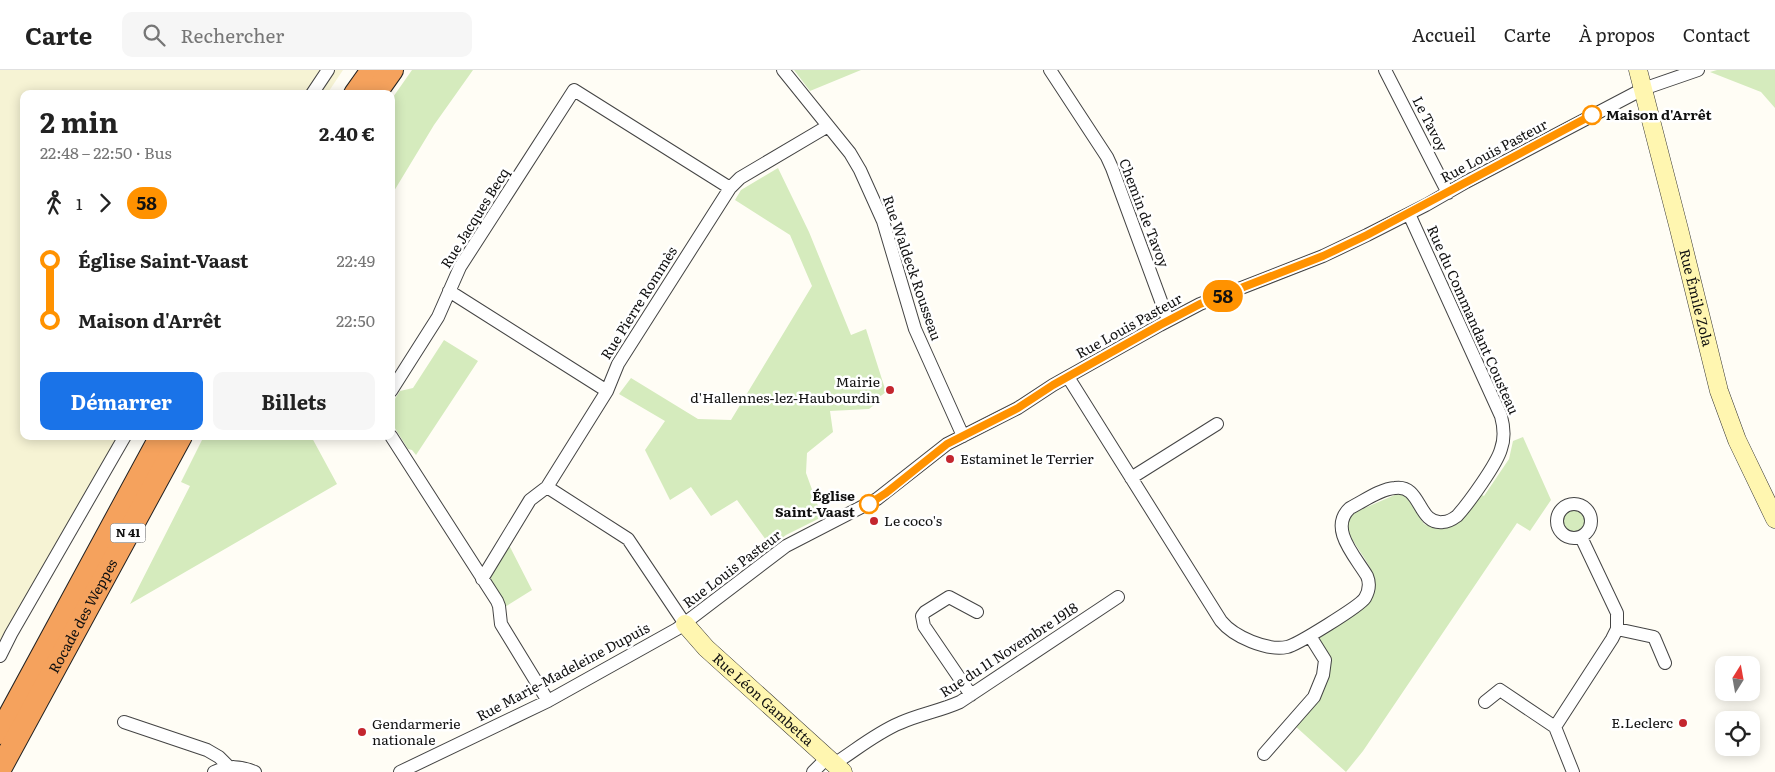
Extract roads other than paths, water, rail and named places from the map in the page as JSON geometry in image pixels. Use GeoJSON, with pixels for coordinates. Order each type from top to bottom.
{"type":"FeatureCollection","features":[{"type":"Feature","properties":{"kind":"highway"},"geometry":{"type":"LineString","coordinates":[[358,90],[372,70]]}},
{"type":"Feature","properties":{"kind":"highway"},"geometry":{"type":"LineString","coordinates":[[378,90],[392,70]]}},
{"type":"Feature","properties":{"kind":"highway","name":"Rocade des Weppes"},"geometry":{"type":"LineString","coordinates":[[0,733],[159,440]]}},
{"type":"Feature","properties":{"kind":"highway","name":"Rocade des Weppes"},"geometry":{"type":"LineString","coordinates":[[0,769],[179,440]]}},
{"type":"Feature","properties":{"kind":"highway"},"geometry":{"type":"LineString","coordinates":[[0,706],[40,637],[85,576]]}},
{"type":"Feature","properties":{"kind":"highway"},"geometry":{"type":"LineString","coordinates":[[12,772],[48,700],[76,629]]}},
{"type":"Feature","properties":{"kind":"main road","name":"Rue Émile Zola"},"geometry":{"type":"LineString","coordinates":[[1638,70],[1719,391],[1737,440],[1775,519]]}},
{"type":"Feature","properties":{"kind":"main road","name":"Rue Léon Gambetta"},"geometry":{"type":"LineString","coordinates":[[685,624],[706,648],[835,765]]}},
{"type":"Feature","properties":{"kind":"street"},"geometry":{"type":"LineString","coordinates":[[315,90],[328,70]]}},
{"type":"Feature","properties":{"kind":"street","name":"Rue Waldeck Rousseau"},"geometry":{"type":"LineString","coordinates":[[783,70],[855,161],[878,210],[891,247],[911,320],[963,436]]}},
{"type":"Feature","properties":{"kind":"street","name":"Chemin de Tavoy"},"geometry":{"type":"LineString","coordinates":[[1050,70],[1107,157],[1168,320]]}},
{"type":"Feature","properties":{"kind":"street","name":"Le Tavoy"},"geometry":{"type":"LineString","coordinates":[[1385,70],[1448,193]]}},
{"type":"Feature","properties":{"kind":"street","name":"Rue Louis Pasteur"},"geometry":{"type":"LineString","coordinates":[[685,624],[786,546],[878,499],[940,449],[1018,408],[1168,320],[1200,304],[1323,256],[1410,214],[1643,89],[1698,70]]}},
{"type":"Feature","properties":{"kind":"street","name":"Rue Jacques Becq"},"geometry":{"type":"LineString","coordinates":[[395,385],[434,324],[460,267],[574,90],[730,188]]}},
{"type":"Feature","properties":{"kind":"street","name":"Rue Pierre Rommès"},"geometry":{"type":"LineString","coordinates":[[482,579],[530,500],[547,487],[607,390],[618,364],[730,188],[740,178],[828,126]]}},
{"type":"Feature","properties":{"kind":"street","name":"Rue du Commandant Cousteau"},"geometry":{"type":"LineString","coordinates":[[1068,377],[1216,614],[1226,627],[1238,636],[1248,640],[1278,648],[1290,647],[1360,604],[1368,592],[1369,581],[1367,576],[1341,530],[1341,520],[1350,508],[1386,490],[1397,487],[1408,490],[1416,497],[1428,518],[1436,522],[1447,522],[1457,515],[1496,462],[1502,447],[1504,430],[1501,416],[1410,214]]}},
{"type":"Feature","properties":{"kind":"street"},"geometry":{"type":"LineString","coordinates":[[449,291],[607,390]]}},
{"type":"Feature","properties":{"kind":"street"},"geometry":{"type":"LineString","coordinates":[[1131,478],[1217,424]]}},
{"type":"Feature","properties":{"kind":"street"},"geometry":{"type":"LineString","coordinates":[[0,656],[123,440]]}},
{"type":"Feature","properties":{"kind":"street"},"geometry":{"type":"LineString","coordinates":[[394,440],[498,604],[501,624],[548,701]]}},
{"type":"Feature","properties":{"kind":"street"},"geometry":{"type":"LineString","coordinates":[[547,487],[628,539],[685,624]]}},
{"type":"Feature","properties":{"kind":"street"},"geometry":{"type":"LineString","coordinates":[[1555,727],[1617,629],[1617,613],[1581,537]]}},
{"type":"Feature","properties":{"kind":"street"},"geometry":{"type":"LineString","coordinates":[[971,695],[924,626],[922,616],[925,612],[949,597],[977,612]]}},
{"type":"Feature","properties":{"kind":"street","name":"Rue du 11 Novembre 1918"},"geometry":{"type":"LineString","coordinates":[[813,772],[835,765],[889,728],[908,720],[938,712],[971,695],[1118,597]]}},
{"type":"Feature","properties":{"kind":"street","name":"Rue Marie-Madeleine Dupuis"},"geometry":{"type":"LineString","coordinates":[[400,772],[548,701],[685,624]]}},
{"type":"Feature","properties":{"kind":"street"},"geometry":{"type":"LineString","coordinates":[[1617,629],[1654,637],[1665,663]]}},
{"type":"Feature","properties":{"kind":"street"},"geometry":{"type":"LineString","coordinates":[[1264,754],[1314,697],[1321,684],[1325,660],[1310,636]]}},
{"type":"Feature","properties":{"kind":"street"},"geometry":{"type":"LineString","coordinates":[[1485,702],[1500,690],[1555,727],[1573,772]]}},
{"type":"Feature","properties":{"kind":"street"},"geometry":{"type":"LineString","coordinates":[[124,722],[207,750],[219,757],[228,767]]}},
{"type":"Feature","properties":{"kind":"street"},"geometry":{"type":"LineString","coordinates":[[214,772],[228,767],[241,767],[255,772]]}},
{"type":"Feature","properties":{"kind":"place","name":"Maison d'Arrêt"},"geometry":{"type":"Point","coordinates":[1592,115]}},
{"type":"Feature","properties":{"kind":"place","name":"Mairie d'Hallennes-lez-Haubourdin"},"geometry":{"type":"Point","coordinates":[890,390]}},
{"type":"Feature","properties":{"kind":"place","name":"Estaminet le Terrier"},"geometry":{"type":"Point","coordinates":[950,459]}},
{"type":"Feature","properties":{"kind":"place","name":"Église Saint-Vaast"},"geometry":{"type":"Point","coordinates":[869,504]}},
{"type":"Feature","properties":{"kind":"place","name":"Le coco's"},"geometry":{"type":"Point","coordinates":[874,521]}},
{"type":"Feature","properties":{"kind":"place","name":"E.Leclerc"},"geometry":{"type":"Point","coordinates":[1683,723]}},
{"type":"Feature","properties":{"kind":"place","name":"Gendarmerie nationale"},"geometry":{"type":"Point","coordinates":[362,732]}}]}
